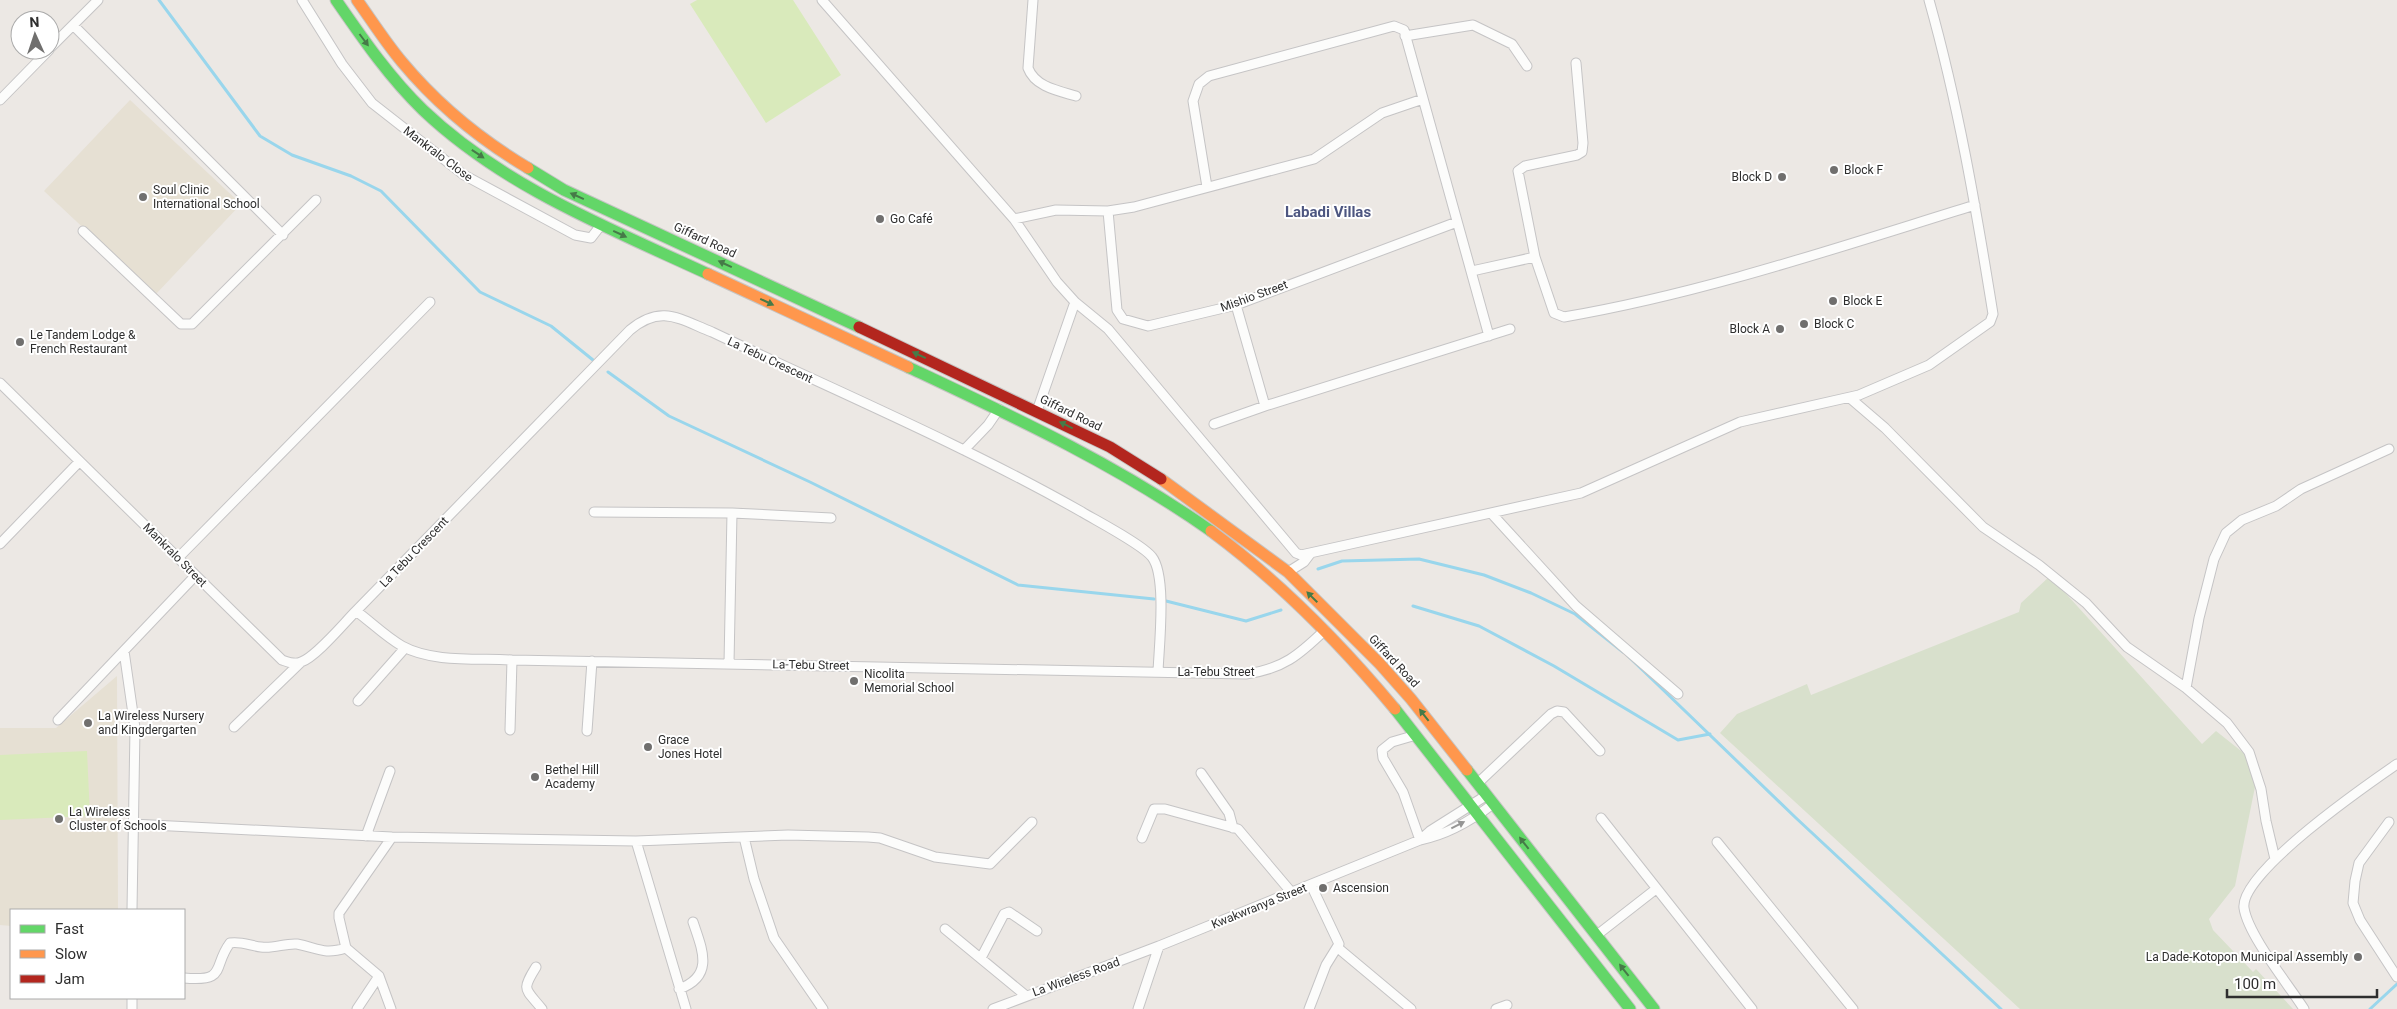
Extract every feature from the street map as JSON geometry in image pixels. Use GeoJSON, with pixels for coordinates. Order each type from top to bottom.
{"type":"FeatureCollection","features":[{"type":"Feature","properties":{"kind":"main road"},"geometry":{"type":"LineString","coordinates":[[336,0],[362,39],[407,94],[464,145],[554,202],[999,409],[1096,458],[1165,499],[1234,548],[1325,630],[1381,690],[1630,1009]]}},
{"type":"Feature","properties":{"kind":"main road","name":"Giffard Road"},"geometry":{"type":"LineString","coordinates":[[357,0],[402,62],[441,104],[504,154],[564,190],[1110,447],[1176,489],[1288,572],[1380,664],[1478,783],[1654,1009]]}},
{"type":"Feature","properties":{"kind":"street"},"geometry":{"type":"LineString","coordinates":[[60,38],[98,0]]}},
{"type":"Feature","properties":{"kind":"street","name":"Mankralo Close"},"geometry":{"type":"LineString","coordinates":[[302,0],[342,64],[372,103],[464,175],[575,235],[591,238],[601,225]]}},
{"type":"Feature","properties":{"kind":"street"},"geometry":{"type":"LineString","coordinates":[[822,0],[1014,219],[1057,282],[1075,302],[1108,329],[1296,553],[1301,555],[1582,493],[1602,486],[1740,422],[1850,398],[1929,365],[1990,322],[1993,314],[1975,205],[1949,70],[1929,0]]}},
{"type":"Feature","properties":{"kind":"street"},"geometry":{"type":"LineString","coordinates":[[1033,0],[1028,68],[1031,75],[1049,88],[1076,96]]}},
{"type":"Feature","properties":{"kind":"street"},"geometry":{"type":"LineString","coordinates":[[73,25],[283,234]]}},
{"type":"Feature","properties":{"kind":"street"},"geometry":{"type":"LineString","coordinates":[[1405,36],[1473,25],[1512,44],[1527,66]]}},
{"type":"Feature","properties":{"kind":"street"},"geometry":{"type":"LineString","coordinates":[[1207,187],[1193,101],[1199,84],[1209,76],[1394,26],[1404,30],[1490,336]]}},
{"type":"Feature","properties":{"kind":"street"},"geometry":{"type":"LineString","coordinates":[[0,100],[38,60]]}},
{"type":"Feature","properties":{"kind":"street"},"geometry":{"type":"LineString","coordinates":[[1576,63],[1583,143],[1582,152],[1577,155],[1525,166],[1518,171],[1535,257],[1554,313],[1564,318],[1625,307],[1796,260],[1975,205]]}},
{"type":"Feature","properties":{"kind":"street"},"geometry":{"type":"LineString","coordinates":[[1014,219],[1056,210],[1108,211],[1134,207],[1314,159],[1382,112],[1423,99]]}},
{"type":"Feature","properties":{"kind":"street"},"geometry":{"type":"LineString","coordinates":[[83,231],[181,324],[186,326],[192,324],[316,200]]}},
{"type":"Feature","properties":{"kind":"street","name":"Mishio Street"},"geometry":{"type":"LineString","coordinates":[[1108,211],[1117,310],[1123,319],[1148,326],[1236,305],[1457,222]]}},
{"type":"Feature","properties":{"kind":"street"},"geometry":{"type":"LineString","coordinates":[[1472,272],[1535,257]]}},
{"type":"Feature","properties":{"kind":"street"},"geometry":{"type":"LineString","coordinates":[[178,558],[430,302]]}},
{"type":"Feature","properties":{"kind":"street"},"geometry":{"type":"LineString","coordinates":[[1037,411],[1075,302]]}},
{"type":"Feature","properties":{"kind":"street"},"geometry":{"type":"LineString","coordinates":[[1236,305],[1265,406]]}},
{"type":"Feature","properties":{"kind":"street","name":"La Tebu Crescent"},"geometry":{"type":"LineString","coordinates":[[356,611],[630,330],[643,319],[658,314],[673,316],[712,332],[964,450],[1040,489],[1151,555],[1158,568],[1160,584],[1158,672]]}},
{"type":"Feature","properties":{"kind":"street"},"geometry":{"type":"LineString","coordinates":[[1214,424],[1265,406],[1510,329]]}},
{"type":"Feature","properties":{"kind":"street","name":"Mankralo Street"},"geometry":{"type":"LineString","coordinates":[[0,383],[282,660],[290,663],[300,663]]}},
{"type":"Feature","properties":{"kind":"street"},"geometry":{"type":"LineString","coordinates":[[1850,398],[1885,428],[1983,528],[2039,565],[2086,603],[2127,647],[2186,688],[2227,724],[2249,752],[2261,789],[2275,859]]}},
{"type":"Feature","properties":{"kind":"street"},"geometry":{"type":"LineString","coordinates":[[964,450],[988,425],[999,409]]}},
{"type":"Feature","properties":{"kind":"street"},"geometry":{"type":"LineString","coordinates":[[2186,688],[2199,618],[2214,558],[2226,533],[2242,520],[2276,506],[2301,489],[2389,449]]}},
{"type":"Feature","properties":{"kind":"street"},"geometry":{"type":"LineString","coordinates":[[0,544],[79,462]]}},
{"type":"Feature","properties":{"kind":"street"},"geometry":{"type":"LineString","coordinates":[[594,512],[832,518]]}},
{"type":"Feature","properties":{"kind":"street"},"geometry":{"type":"LineString","coordinates":[[730,663],[732,514]]}},
{"type":"Feature","properties":{"kind":"street"},"geometry":{"type":"LineString","coordinates":[[1492,514],[1576,606],[1678,694]]}},
{"type":"Feature","properties":{"kind":"street"},"geometry":{"type":"LineString","coordinates":[[1288,572],[1304,562],[1310,554]]}},
{"type":"Feature","properties":{"kind":"street"},"geometry":{"type":"LineString","coordinates":[[58,720],[195,576]]}},
{"type":"Feature","properties":{"kind":"street"},"geometry":{"type":"LineString","coordinates":[[234,727],[300,663],[311,656],[356,611]]}},
{"type":"Feature","properties":{"kind":"street","name":"La-Tebu Street"},"geometry":{"type":"LineString","coordinates":[[356,611],[405,648],[436,656],[512,660],[1246,674],[1275,668],[1297,656],[1325,630]]}},
{"type":"Feature","properties":{"kind":"street"},"geometry":{"type":"LineString","coordinates":[[358,700],[405,648]]}},
{"type":"Feature","properties":{"kind":"street"},"geometry":{"type":"LineString","coordinates":[[124,651],[135,728],[132,909]]}},
{"type":"Feature","properties":{"kind":"street"},"geometry":{"type":"LineString","coordinates":[[510,730],[512,660]]}},
{"type":"Feature","properties":{"kind":"street"},"geometry":{"type":"LineString","coordinates":[[587,731],[592,661]]}},
{"type":"Feature","properties":{"kind":"street"},"geometry":{"type":"LineString","coordinates":[[1478,783],[1556,711],[1564,712],[1600,751]]}},
{"type":"Feature","properties":{"kind":"street"},"geometry":{"type":"LineString","coordinates":[[1416,735],[1392,742],[1382,750],[1383,758],[1403,792],[1420,840]]}},
{"type":"Feature","properties":{"kind":"street"},"geometry":{"type":"LineString","coordinates":[[2304,1009],[2251,929],[2244,908],[2244,897],[2275,859],[2332,809],[2397,764]]}},
{"type":"Feature","properties":{"kind":"street"},"geometry":{"type":"LineString","coordinates":[[366,836],[390,771]]}},
{"type":"Feature","properties":{"kind":"street"},"geometry":{"type":"LineString","coordinates":[[1201,773],[1229,813],[1233,828]]}},
{"type":"Feature","properties":{"kind":"street","name":"Kwakwranya Street"},"geometry":{"type":"LineString","coordinates":[[1159,946],[1420,840],[1430,831],[1475,810],[1490,800]]}},
{"type":"Feature","properties":{"kind":"street"},"geometry":{"type":"LineString","coordinates":[[1142,838],[1154,809],[1165,809],[1233,828],[1243,832],[1292,893]]}},
{"type":"Feature","properties":{"kind":"street"},"geometry":{"type":"LineString","coordinates":[[1602,818],[1752,1009]]}},
{"type":"Feature","properties":{"kind":"street"},"geometry":{"type":"LineString","coordinates":[[132,824],[392,837],[636,841],[788,836],[880,838],[935,856],[990,864],[1032,822]]}},
{"type":"Feature","properties":{"kind":"street"},"geometry":{"type":"LineString","coordinates":[[2390,822],[2359,863],[2353,903],[2360,920],[2396,976]]}},
{"type":"Feature","properties":{"kind":"street"},"geometry":{"type":"LineString","coordinates":[[391,1009],[379,976],[346,948],[339,914],[392,837]]}},
{"type":"Feature","properties":{"kind":"street"},"geometry":{"type":"LineString","coordinates":[[744,838],[754,879],[774,938],[823,1009]]}},
{"type":"Feature","properties":{"kind":"street"},"geometry":{"type":"LineString","coordinates":[[636,841],[686,1009]]}},
{"type":"Feature","properties":{"kind":"street"},"geometry":{"type":"LineString","coordinates":[[1717,842],[1853,1009]]}},
{"type":"Feature","properties":{"kind":"street"},"geometry":{"type":"LineString","coordinates":[[1309,1009],[1326,965],[1338,948],[1339,940],[1311,885]]}},
{"type":"Feature","properties":{"kind":"street"},"geometry":{"type":"LineString","coordinates":[[1597,935],[1656,889]]}},
{"type":"Feature","properties":{"kind":"street"},"geometry":{"type":"LineString","coordinates":[[981,958],[1004,914],[1009,912],[1037,931]]}},
{"type":"Feature","properties":{"kind":"street"},"geometry":{"type":"LineString","coordinates":[[679,989],[686,987],[698,975],[705,958],[693,922]]}},
{"type":"Feature","properties":{"kind":"street"},"geometry":{"type":"LineString","coordinates":[[945,929],[1025,996]]}},
{"type":"Feature","properties":{"kind":"street"},"geometry":{"type":"LineString","coordinates":[[185,978],[200,979],[214,974],[220,966],[230,943],[236,942],[270,948],[296,944],[324,952],[346,948]]}},
{"type":"Feature","properties":{"kind":"street"},"geometry":{"type":"LineString","coordinates":[[1138,1009],[1159,946]]}},
{"type":"Feature","properties":{"kind":"street","name":"La Wireless Road"},"geometry":{"type":"LineString","coordinates":[[993,1009],[1159,946]]}},
{"type":"Feature","properties":{"kind":"street"},"geometry":{"type":"LineString","coordinates":[[1338,948],[1411,1009]]}},
{"type":"Feature","properties":{"kind":"street"},"geometry":{"type":"LineString","coordinates":[[536,967],[525,984],[526,989],[542,1009]]}},
{"type":"Feature","properties":{"kind":"street"},"geometry":{"type":"LineString","coordinates":[[357,1009],[379,976]]}},
{"type":"Feature","properties":{"kind":"street"},"geometry":{"type":"LineString","coordinates":[[1496,1009],[1507,1005]]}},
{"type":"Feature","properties":{"kind":"shaded area","name":"Soul Clinic International School"},"geometry":{"type":"Polygon","coordinates":[[[130,100],[241,204],[155,295],[44,191],[130,100]]]}},
{"type":"Feature","properties":{"kind":"shaded area","name":"La Wireless Cluster of Schools"},"geometry":{"type":"Polygon","coordinates":[[[117,676],[118,909],[10,909],[10,926],[0,925],[0,728],[56,728],[117,676]]]}},
{"type":"Feature","properties":{"kind":"green space"},"geometry":{"type":"Polygon","coordinates":[[[697,0],[793,0],[841,75],[766,123],[690,4],[697,0]]]}},
{"type":"Feature","properties":{"kind":"green space"},"geometry":{"type":"Polygon","coordinates":[[[2050,576],[2202,744],[2216,731],[2245,754],[2256,782],[2235,886],[2209,919],[2213,930],[2253,972],[2256,969],[2293,1009],[2020,1009],[1720,733],[1737,714],[1807,684],[1811,695],[2019,612],[2021,603],[2050,576]]]}},
{"type":"Feature","properties":{"kind":"green space"},"geometry":{"type":"Polygon","coordinates":[[[87,751],[90,816],[0,820],[0,755],[87,751]]]}},
{"type":"Feature","properties":{"kind":"waterway"},"geometry":{"type":"LineString","coordinates":[[159,0],[260,136],[292,155],[351,176],[381,191],[480,292],[551,326],[593,360]]}},
{"type":"Feature","properties":{"kind":"waterway"},"geometry":{"type":"LineString","coordinates":[[608,372],[669,416],[810,482],[1018,585],[1154,599]]}},
{"type":"Feature","properties":{"kind":"waterway"},"geometry":{"type":"LineString","coordinates":[[1318,569],[1342,561],[1419,559],[1484,575],[1531,593],[1575,614],[1623,652]]}},
{"type":"Feature","properties":{"kind":"waterway"},"geometry":{"type":"LineString","coordinates":[[1166,601],[1246,621],[1281,610]]}},
{"type":"Feature","properties":{"kind":"waterway"},"geometry":{"type":"LineString","coordinates":[[1413,606],[1479,626],[1554,666],[1678,740],[1710,734]]}},
{"type":"Feature","properties":{"kind":"waterway"},"geometry":{"type":"LineString","coordinates":[[1628,656],[1796,818],[2001,1009]]}},
{"type":"Feature","properties":{"kind":"waterway"},"geometry":{"type":"LineString","coordinates":[[2370,1009],[2397,984]]}},
{"type":"Feature","properties":{"kind":"traffic: fast"},"geometry":{"type":"LineString","coordinates":[[336,0],[366,43],[399,84],[423,110],[454,137],[488,162],[559,204],[708,274]]}},
{"type":"Feature","properties":{"kind":"traffic: fast"},"geometry":{"type":"LineString","coordinates":[[528,168],[564,190],[859,327]]}},
{"type":"Feature","properties":{"kind":"traffic: fast"},"geometry":{"type":"LineString","coordinates":[[908,367],[1063,442],[1138,484],[1211,531]]}},
{"type":"Feature","properties":{"kind":"traffic: fast"},"geometry":{"type":"LineString","coordinates":[[1395,709],[1630,1009]]}},
{"type":"Feature","properties":{"kind":"traffic: fast"},"geometry":{"type":"LineString","coordinates":[[1467,770],[1654,1009]]}},
{"type":"Feature","properties":{"kind":"traffic: slow"},"geometry":{"type":"LineString","coordinates":[[357,0],[396,55],[445,107],[493,146],[528,168]]}},
{"type":"Feature","properties":{"kind":"traffic: slow"},"geometry":{"type":"LineString","coordinates":[[708,274],[908,367]]}},
{"type":"Feature","properties":{"kind":"traffic: slow"},"geometry":{"type":"LineString","coordinates":[[1161,479],[1288,572],[1380,664],[1411,699],[1467,770]]}},
{"type":"Feature","properties":{"kind":"traffic: slow"},"geometry":{"type":"LineString","coordinates":[[1211,531],[1261,571],[1308,614],[1395,709]]}},
{"type":"Feature","properties":{"kind":"traffic: jam"},"geometry":{"type":"LineString","coordinates":[[859,327],[1110,447],[1161,479]]}},
{"type":"Feature","properties":{"kind":"place","name":"Block F"},"geometry":{"type":"Point","coordinates":[1834,170]}},
{"type":"Feature","properties":{"kind":"place","name":"Block D"},"geometry":{"type":"Point","coordinates":[1782,177]}},
{"type":"Feature","properties":{"kind":"place","name":"Soul Clinic International School"},"geometry":{"type":"Point","coordinates":[143,197]}},
{"type":"Feature","properties":{"kind":"place","name":"Go Café"},"geometry":{"type":"Point","coordinates":[880,219]}},
{"type":"Feature","properties":{"kind":"place","name":"Block E"},"geometry":{"type":"Point","coordinates":[1833,301]}},
{"type":"Feature","properties":{"kind":"place","name":"Block C"},"geometry":{"type":"Point","coordinates":[1804,324]}},
{"type":"Feature","properties":{"kind":"place","name":"Block A"},"geometry":{"type":"Point","coordinates":[1780,329]}},
{"type":"Feature","properties":{"kind":"place","name":"Le Tandem Lodge & French Restaurant"},"geometry":{"type":"Point","coordinates":[20,342]}},
{"type":"Feature","properties":{"kind":"place","name":"Nicolita Memorial School"},"geometry":{"type":"Point","coordinates":[854,681]}},
{"type":"Feature","properties":{"kind":"place","name":"La Wireless Nursery and Kingdergarten"},"geometry":{"type":"Point","coordinates":[88,723]}},
{"type":"Feature","properties":{"kind":"place","name":"Grace Jones Hotel"},"geometry":{"type":"Point","coordinates":[648,747]}},
{"type":"Feature","properties":{"kind":"place","name":"Bethel Hill Academy"},"geometry":{"type":"Point","coordinates":[535,777]}},
{"type":"Feature","properties":{"kind":"place","name":"La Wireless Cluster of Schools"},"geometry":{"type":"Point","coordinates":[59,819]}},
{"type":"Feature","properties":{"kind":"place","name":"Ascension"},"geometry":{"type":"Point","coordinates":[1323,888]}},
{"type":"Feature","properties":{"kind":"place","name":"La Dade-Kotopon Municipal Assembly"},"geometry":{"type":"Point","coordinates":[2358,957]}},
{"type":"Feature","properties":{"kind":"district","name":"Labadi Villas"},"geometry":{"type":"Point","coordinates":[1328,212]}}]}
